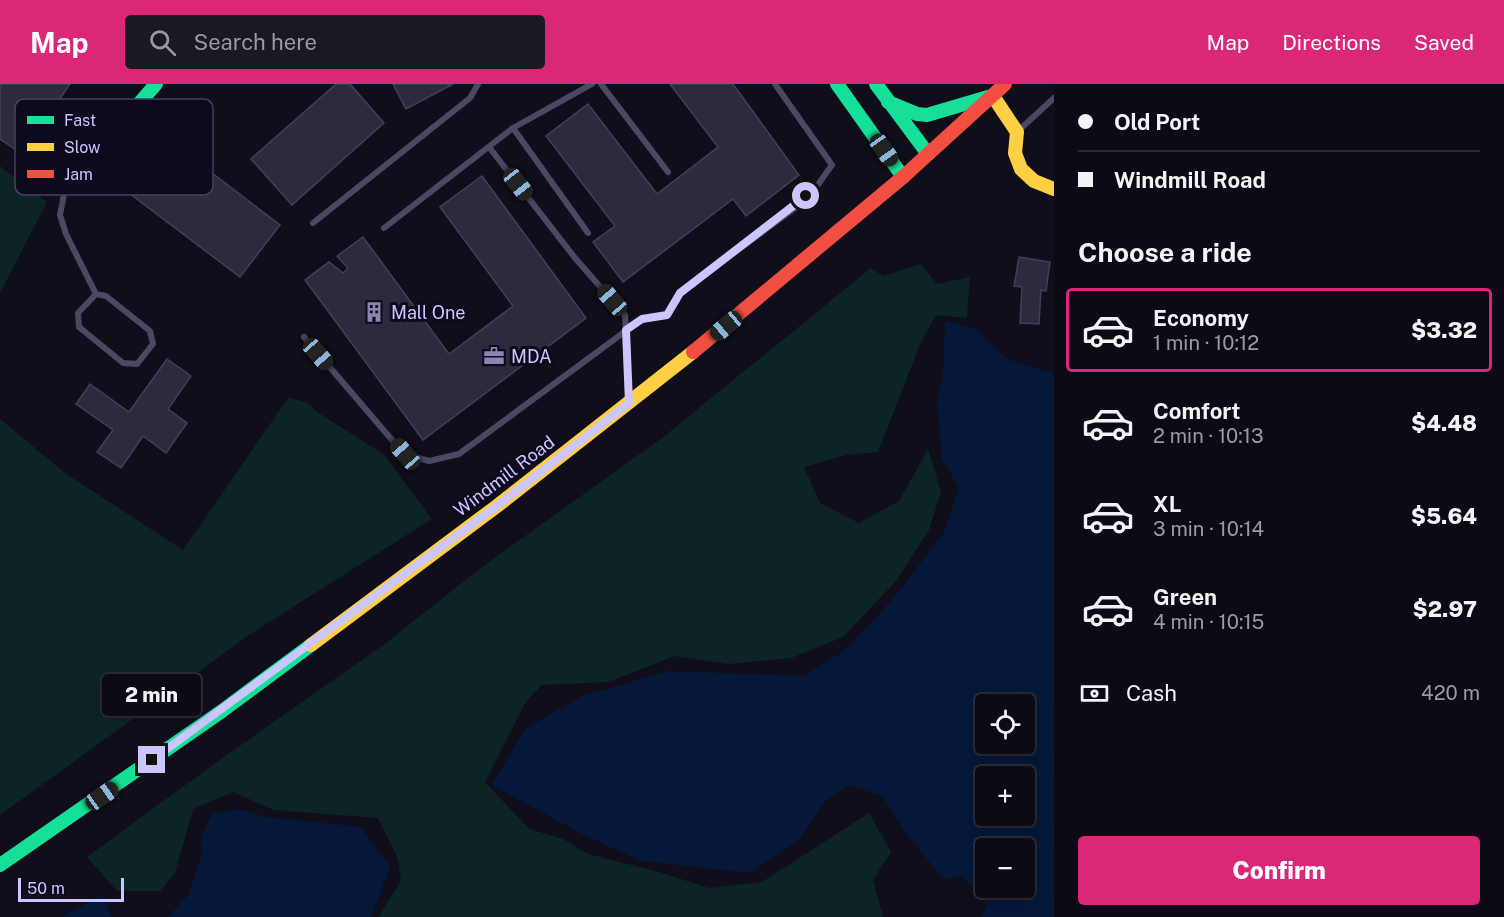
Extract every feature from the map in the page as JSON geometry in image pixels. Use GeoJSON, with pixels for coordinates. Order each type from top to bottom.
{"type":"FeatureCollection","features":[{"type":"Feature","properties":{"kind":"main road"},"geometry":{"type":"LineString","coordinates":[[143,99],[156,84]]}},
{"type":"Feature","properties":{"kind":"main road"},"geometry":{"type":"LineString","coordinates":[[837,84],[903,177]]}},
{"type":"Feature","properties":{"kind":"main road"},"geometry":{"type":"LineString","coordinates":[[876,84],[928,154]]}},
{"type":"Feature","properties":{"kind":"main road","name":"Windmill Road"},"geometry":{"type":"LineString","coordinates":[[0,866],[222,711],[497,506],[694,352],[903,177],[1005,84]]}},
{"type":"Feature","properties":{"kind":"main road"},"geometry":{"type":"LineString","coordinates":[[888,102],[917,114],[927,115],[993,96],[1017,132],[1015,162],[1034,182],[1054,189]]}},
{"type":"Feature","properties":{"kind":"lane"},"geometry":{"type":"LineString","coordinates":[[313,224],[470,98],[478,84]]}},
{"type":"Feature","properties":{"kind":"lane"},"geometry":{"type":"LineString","coordinates":[[384,228],[513,128],[592,84]]}},
{"type":"Feature","properties":{"kind":"lane"},"geometry":{"type":"LineString","coordinates":[[601,84],[668,172]]}},
{"type":"Feature","properties":{"kind":"lane"},"geometry":{"type":"LineString","coordinates":[[304,337],[405,454],[429,461],[459,454],[642,319],[667,315],[680,293],[796,207],[817,186],[832,165],[775,84]]}},
{"type":"Feature","properties":{"kind":"lane"},"geometry":{"type":"LineString","coordinates":[[1017,132],[1054,98]]}},
{"type":"Feature","properties":{"kind":"lane"},"geometry":{"type":"LineString","coordinates":[[513,128],[588,233]]}},
{"type":"Feature","properties":{"kind":"lane"},"geometry":{"type":"LineString","coordinates":[[489,147],[575,258],[625,315],[629,403]]}},
{"type":"Feature","properties":{"kind":"lane"},"geometry":{"type":"LineString","coordinates":[[64,195],[60,215],[66,234],[96,294]]}},
{"type":"Feature","properties":{"kind":"lane"},"geometry":{"type":"LineString","coordinates":[[96,294],[106,296],[150,331],[153,344],[137,364],[123,363],[79,327],[78,313],[96,294]]}},
{"type":"Feature","properties":{"kind":"green space"},"geometry":{"type":"Polygon","coordinates":[[[0,166],[15,177],[15,195],[38,195],[47,202],[0,293],[0,166]]]}},
{"type":"Feature","properties":{"kind":"green space"},"geometry":{"type":"Polygon","coordinates":[[[921,264],[937,284],[970,277],[967,318],[936,315],[921,342],[878,452],[846,455],[804,467],[820,503],[859,523],[899,501],[928,449],[941,492],[929,530],[897,580],[843,637],[791,658],[729,664],[675,656],[608,682],[542,685],[525,703],[485,782],[529,829],[563,839],[588,854],[659,872],[709,888],[762,882],[869,813],[891,852],[873,880],[883,917],[378,917],[401,881],[398,859],[378,818],[274,810],[233,792],[193,809],[175,873],[160,891],[117,891],[87,857],[386,643],[482,567],[662,438],[871,268],[883,276],[921,264]]]}},
{"type":"Feature","properties":{"kind":"green space"},"geometry":{"type":"Polygon","coordinates":[[[288,398],[307,402],[317,412],[383,454],[432,519],[249,635],[0,815],[0,419],[65,473],[183,550],[288,398]]]}},
{"type":"Feature","properties":{"kind":"water"},"geometry":{"type":"Polygon","coordinates":[[[945,321],[976,329],[1007,359],[1054,374],[1054,917],[982,917],[987,904],[982,898],[1035,898],[1035,838],[975,838],[975,891],[961,875],[944,880],[909,837],[882,796],[848,785],[826,800],[798,841],[750,873],[641,861],[584,835],[492,785],[525,729],[580,697],[667,671],[803,676],[844,651],[891,601],[944,533],[959,488],[942,459],[937,400],[943,374],[945,321]]]}},
{"type":"Feature","properties":{"kind":"water"},"geometry":{"type":"Polygon","coordinates":[[[239,809],[266,817],[361,827],[390,867],[371,917],[168,917],[188,895],[202,854],[201,837],[212,814],[239,809]]]}},
{"type":"Feature","properties":{"kind":"water"},"geometry":{"type":"Polygon","coordinates":[[[102,895],[111,916],[114,917],[62,917],[102,895]]]}},
{"type":"Feature","properties":{"kind":"building"},"geometry":{"type":"Polygon","coordinates":[[[0,84],[70,84],[60,99],[15,99],[15,149],[0,139],[0,84]]]}},
{"type":"Feature","properties":{"kind":"building"},"geometry":{"type":"Polygon","coordinates":[[[336,84],[350,84],[384,123],[292,205],[251,159],[336,84]]]}},
{"type":"Feature","properties":{"kind":"building"},"geometry":{"type":"Polygon","coordinates":[[[393,84],[453,84],[406,109],[393,84]]]}},
{"type":"Feature","properties":{"kind":"building"},"geometry":{"type":"Polygon","coordinates":[[[670,84],[733,84],[799,175],[746,216],[733,199],[623,282],[593,242],[615,226],[546,136],[588,104],[657,194],[718,147],[670,84]]]}},
{"type":"Feature","properties":{"kind":"building"},"geometry":{"type":"Polygon","coordinates":[[[213,174],[280,225],[240,277],[132,195],[213,195],[213,174]]]}},
{"type":"Feature","properties":{"kind":"building","name":"Mall One"},"geometry":{"type":"Polygon","coordinates":[[[482,176],[586,318],[423,440],[305,280],[329,262],[343,273],[348,268],[337,256],[363,237],[449,354],[513,306],[440,207],[482,176]]]}},
{"type":"Feature","properties":{"kind":"building"},"geometry":{"type":"Polygon","coordinates":[[[1019,257],[1050,262],[1046,291],[1041,290],[1039,324],[1020,323],[1022,287],[1014,286],[1019,257]]]}},
{"type":"Feature","properties":{"kind":"building"},"geometry":{"type":"Polygon","coordinates":[[[167,359],[191,376],[168,409],[187,423],[166,453],[143,436],[121,468],[97,452],[113,430],[76,404],[90,384],[129,412],[167,359]]]}},
{"type":"Feature","properties":{"kind":"traffic: fast"},"geometry":{"type":"LineString","coordinates":[[143,99],[156,84]]}},
{"type":"Feature","properties":{"kind":"traffic: fast"},"geometry":{"type":"LineString","coordinates":[[837,84],[903,177]]}},
{"type":"Feature","properties":{"kind":"traffic: fast"},"geometry":{"type":"LineString","coordinates":[[876,84],[928,154]]}},
{"type":"Feature","properties":{"kind":"traffic: fast"},"geometry":{"type":"LineString","coordinates":[[888,102],[917,114],[927,115],[988,97]]}},
{"type":"Feature","properties":{"kind":"traffic: fast"},"geometry":{"type":"LineString","coordinates":[[0,865],[222,711],[311,645]]}},
{"type":"Feature","properties":{"kind":"traffic: slow"},"geometry":{"type":"LineString","coordinates":[[993,96],[1017,132],[1015,153],[1021,169],[1034,181],[1054,189]]}},
{"type":"Feature","properties":{"kind":"traffic: slow"},"geometry":{"type":"LineString","coordinates":[[311,645],[497,506],[693,352]]}},
{"type":"Feature","properties":{"kind":"traffic: jam"},"geometry":{"type":"LineString","coordinates":[[693,352],[903,177],[1005,84]]}},
{"type":"Feature","properties":{"kind":"place","name":"Mall One"},"geometry":{"type":"Point","coordinates":[374,312]}},
{"type":"Feature","properties":{"kind":"place","name":"MDA"},"geometry":{"type":"Point","coordinates":[494,356]}},
{"type":"Feature","properties":{"kind":"route"},"geometry":{"type":"LineString","coordinates":[[152,760],[222,711],[497,506],[629,403],[626,330],[642,319],[667,315],[680,293],[796,207],[806,196]]}}]}
